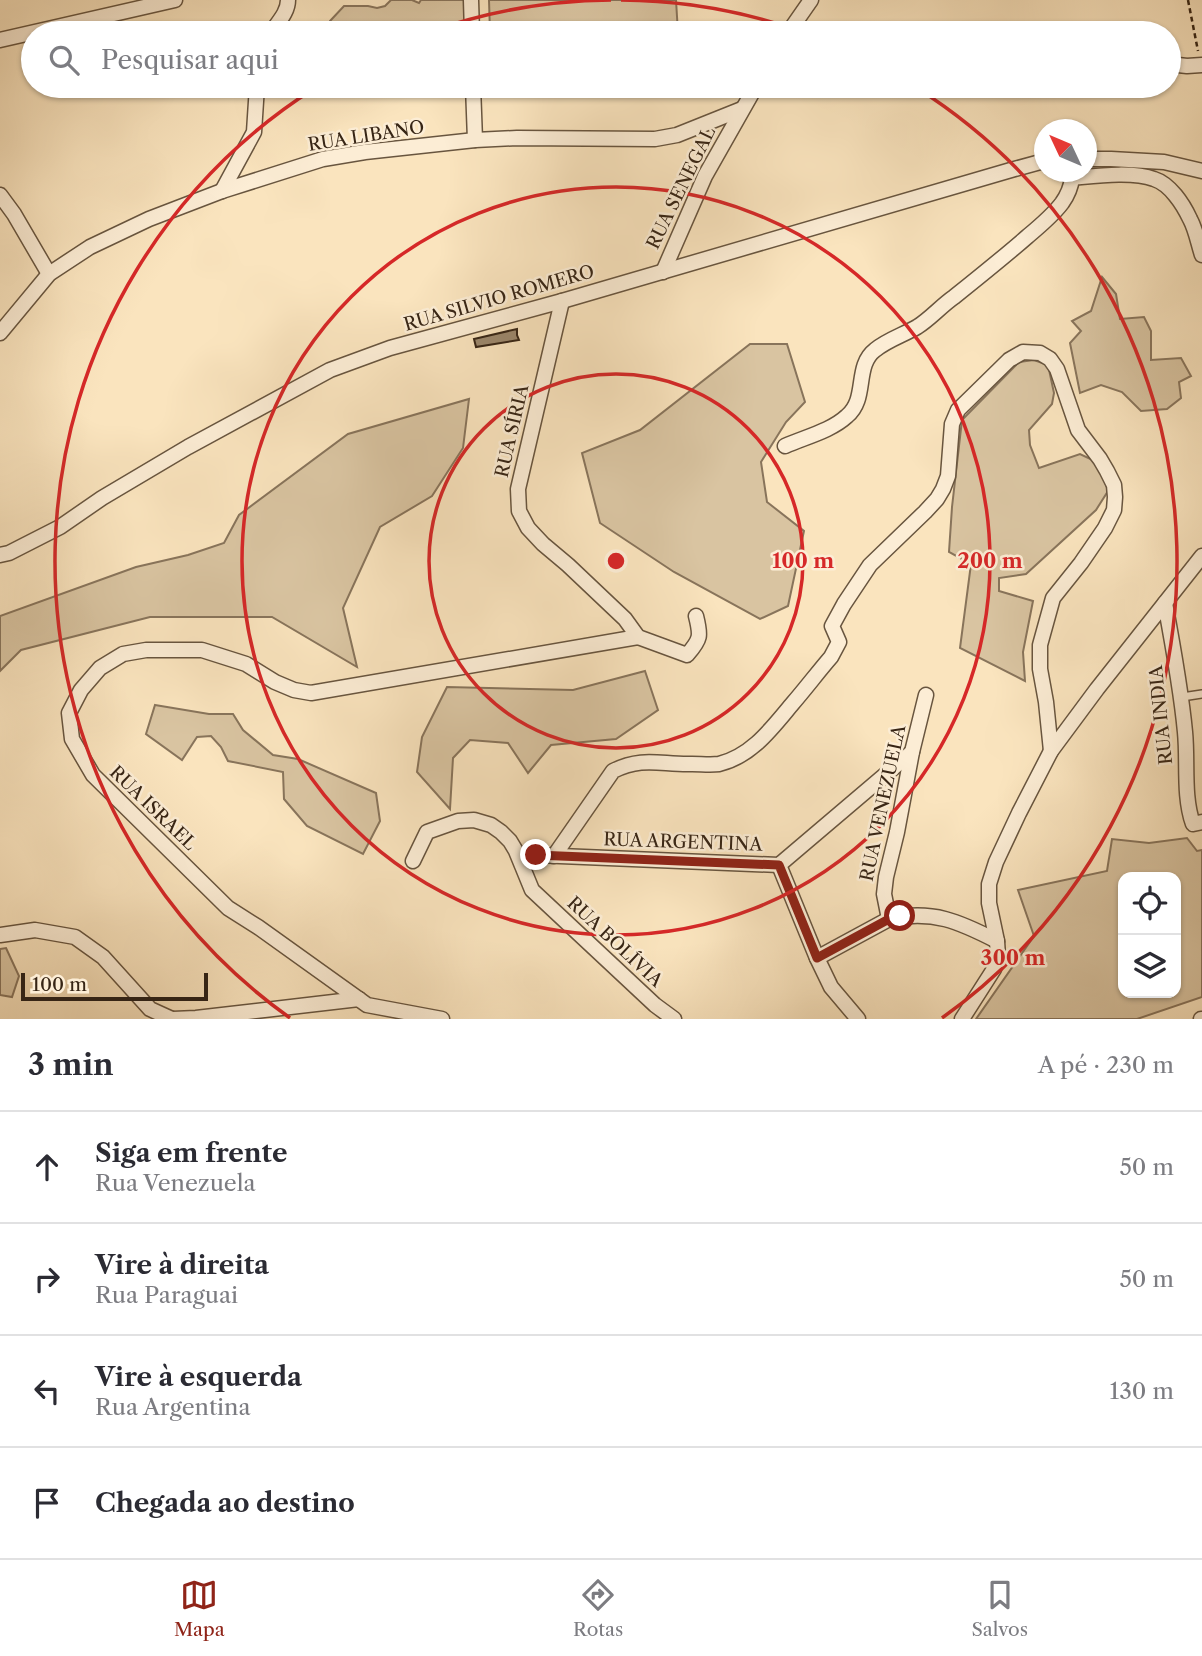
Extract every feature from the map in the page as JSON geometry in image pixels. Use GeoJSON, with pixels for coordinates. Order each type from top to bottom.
{"type":"FeatureCollection","features":[{"type":"Feature","properties":{"kind":"street"},"geometry":{"type":"LineString","coordinates":[[83,21],[175,0]]}},
{"type":"Feature","properties":{"kind":"street"},"geometry":{"type":"LineString","coordinates":[[279,21],[288,0]]}},
{"type":"Feature","properties":{"kind":"street"},"geometry":{"type":"LineString","coordinates":[[471,0],[472,21]]}},
{"type":"Feature","properties":{"kind":"street"},"geometry":{"type":"LineString","coordinates":[[796,21],[811,0]]}},
{"type":"Feature","properties":{"kind":"street"},"geometry":{"type":"LineString","coordinates":[[0,40],[21,35]]}},
{"type":"Feature","properties":{"kind":"street"},"geometry":{"type":"LineString","coordinates":[[1181,64],[1202,65]]}},
{"type":"Feature","properties":{"kind":"street"},"geometry":{"type":"LineString","coordinates":[[222,191],[254,132],[256,98]]}},
{"type":"Feature","properties":{"kind":"street"},"geometry":{"type":"LineString","coordinates":[[473,98],[475,140]]}},
{"type":"Feature","properties":{"kind":"street","name":"RUA SENEGAL"},"geometry":{"type":"LineString","coordinates":[[663,272],[705,176],[749,98]]}},
{"type":"Feature","properties":{"kind":"street","name":"RUA LIBANO"},"geometry":{"type":"LineString","coordinates":[[0,332],[49,274],[90,247],[149,219],[222,191],[323,159],[475,140],[656,139],[677,135],[742,109]]}},
{"type":"Feature","properties":{"kind":"street"},"geometry":{"type":"LineString","coordinates":[[1097,159],[1164,162],[1202,171]]}},
{"type":"Feature","properties":{"kind":"street","name":"RUA SILVIO ROMERO"},"geometry":{"type":"LineString","coordinates":[[0,555],[60,527],[102,498],[188,447],[330,370],[390,348],[1034,164]]}},
{"type":"Feature","properties":{"kind":"street"},"geometry":{"type":"LineString","coordinates":[[1097,175],[1138,176],[1155,179],[1167,186],[1191,220],[1202,256]]}},
{"type":"Feature","properties":{"kind":"street"},"geometry":{"type":"LineString","coordinates":[[785,446],[847,417],[858,401],[863,368],[872,352],[920,325],[991,268],[1062,203],[1071,185],[1070,182]]}},
{"type":"Feature","properties":{"kind":"street"},"geometry":{"type":"LineString","coordinates":[[0,195],[49,274]]}},
{"type":"Feature","properties":{"kind":"street","name":"RUA SÍRIA"},"geometry":{"type":"LineString","coordinates":[[562,301],[517,489],[519,511],[528,528],[543,544],[625,619],[638,637]]}},
{"type":"Feature","properties":{"kind":"street"},"geometry":{"type":"LineString","coordinates":[[554,856],[613,771],[640,762],[717,764],[747,752],[766,735],[831,657],[839,642],[832,626],[870,565],[925,512],[943,489],[948,476],[952,424],[958,410],[1009,360],[1023,352],[1040,353],[1050,359],[1057,369],[1078,430],[1101,459],[1114,485],[1115,497],[1114,510],[1105,528],[1054,598],[1040,645],[1040,669],[1051,751]]}},
{"type":"Feature","properties":{"kind":"street"},"geometry":{"type":"LineString","coordinates":[[961,1019],[994,970],[998,956],[989,903],[989,884],[996,862],[1051,751],[1103,680],[1202,556]]}},
{"type":"Feature","properties":{"kind":"street","name":"RUA INDIA"},"geometry":{"type":"LineString","coordinates":[[1165,603],[1182,697],[1188,809],[1197,823]]}},
{"type":"Feature","properties":{"kind":"street"},"geometry":{"type":"LineString","coordinates":[[638,637],[687,655],[699,642],[700,632],[696,616]]}},
{"type":"Feature","properties":{"kind":"street","name":"RUA ISRAEL"},"geometry":{"type":"LineString","coordinates":[[366,1008],[258,927],[228,908],[93,775],[72,739],[69,713],[81,690],[100,668],[123,654],[146,650],[202,650],[246,664],[284,686],[311,693],[638,637]]}},
{"type":"Feature","properties":{"kind":"street","name":"RUA VENEZUELA"},"geometry":{"type":"LineString","coordinates":[[889,919],[884,894],[886,877],[926,695]]}},
{"type":"Feature","properties":{"kind":"street","name":"RUA ARGENTINA"},"geometry":{"type":"LineString","coordinates":[[536,855],[779,865],[912,751]]}},
{"type":"Feature","properties":{"kind":"street","name":"RUA BOLÍVIA"},"geometry":{"type":"LineString","coordinates":[[413,861],[427,832],[458,821],[474,820],[491,825],[510,841],[532,890],[655,1005],[674,1019]]}},
{"type":"Feature","properties":{"kind":"street"},"geometry":{"type":"LineString","coordinates":[[779,865],[831,987],[858,1019]]}},
{"type":"Feature","properties":{"kind":"street"},"geometry":{"type":"LineString","coordinates":[[817,958],[889,919],[900,916],[945,918],[967,925],[997,941]]}},
{"type":"Feature","properties":{"kind":"street"},"geometry":{"type":"LineString","coordinates":[[0,935],[35,930],[75,937],[103,957],[150,1009],[172,1019],[366,1008],[442,1019]]}},
{"type":"Feature","properties":{"kind":"lane"},"geometry":{"type":"LineString","coordinates":[[1182,697],[1202,694]]}},
{"type":"Feature","properties":{"kind":"path"},"geometry":{"type":"LineString","coordinates":[[1188,0],[1202,65]]}},
{"type":"Feature","properties":{"kind":"shaded area"},"geometry":{"type":"Polygon","coordinates":[[[391,0],[412,0],[419,3],[421,0],[467,0],[468,21],[330,21],[344,6],[385,6],[391,0]]]}},
{"type":"Feature","properties":{"kind":"shaded area"},"geometry":{"type":"Polygon","coordinates":[[[489,0],[676,0],[677,21],[490,21],[489,0]]]}},
{"type":"Feature","properties":{"kind":"shaded area"},"geometry":{"type":"Polygon","coordinates":[[[1102,277],[1116,294],[1120,319],[1144,317],[1151,331],[1151,360],[1181,358],[1191,376],[1179,382],[1181,398],[1167,409],[1141,411],[1122,392],[1101,385],[1080,393],[1070,343],[1081,331],[1072,321],[1091,311],[1102,277]]]}},
{"type":"Feature","properties":{"kind":"shaded area"},"geometry":{"type":"Polygon","coordinates":[[[750,344],[787,344],[805,402],[786,422],[761,462],[767,502],[804,531],[788,606],[760,619],[674,572],[600,523],[582,453],[640,430],[750,344]]]}},
{"type":"Feature","properties":{"kind":"shaded area"},"geometry":{"type":"Polygon","coordinates":[[[1034,360],[1048,365],[1054,393],[1052,404],[1029,430],[1030,445],[1039,468],[1080,454],[1099,463],[1108,491],[1096,510],[1026,574],[999,578],[999,591],[1033,601],[1023,652],[1025,681],[960,648],[971,564],[949,552],[962,420],[1019,362],[1034,360]]]}},
{"type":"Feature","properties":{"kind":"shaded area"},"geometry":{"type":"Polygon","coordinates":[[[469,399],[463,448],[432,496],[380,527],[343,608],[357,667],[272,617],[150,617],[21,650],[0,671],[0,616],[136,567],[188,555],[224,543],[239,515],[348,434],[469,399]]]}},
{"type":"Feature","properties":{"kind":"shaded area"},"geometry":{"type":"Polygon","coordinates":[[[645,671],[658,710],[616,739],[551,745],[528,773],[508,743],[470,740],[453,758],[450,809],[417,772],[422,737],[447,687],[573,690],[645,671]]]}},
{"type":"Feature","properties":{"kind":"shaded area"},"geometry":{"type":"Polygon","coordinates":[[[155,705],[209,714],[233,714],[243,730],[273,755],[298,759],[376,793],[380,821],[363,854],[307,826],[284,799],[283,772],[228,761],[211,736],[197,737],[182,760],[146,734],[155,705]]]}},
{"type":"Feature","properties":{"kind":"shaded area"},"geometry":{"type":"Polygon","coordinates":[[[1187,838],[1197,851],[1202,850],[1202,997],[1137,1019],[976,1019],[1034,936],[1018,890],[1107,871],[1112,839],[1149,843],[1187,838]]]}},
{"type":"Feature","properties":{"kind":"shaded area"},"geometry":{"type":"Polygon","coordinates":[[[6,948],[19,976],[12,997],[0,995],[0,949],[6,948]]]}},
{"type":"Feature","properties":{"kind":"building"},"geometry":{"type":"Polygon","coordinates":[[[517,329],[519,340],[476,347],[474,339],[517,329]]]}},
{"type":"Feature","properties":{"kind":"route"},"geometry":{"type":"LineString","coordinates":[[536,855],[779,865],[817,958],[889,919],[900,916]]}}]}
